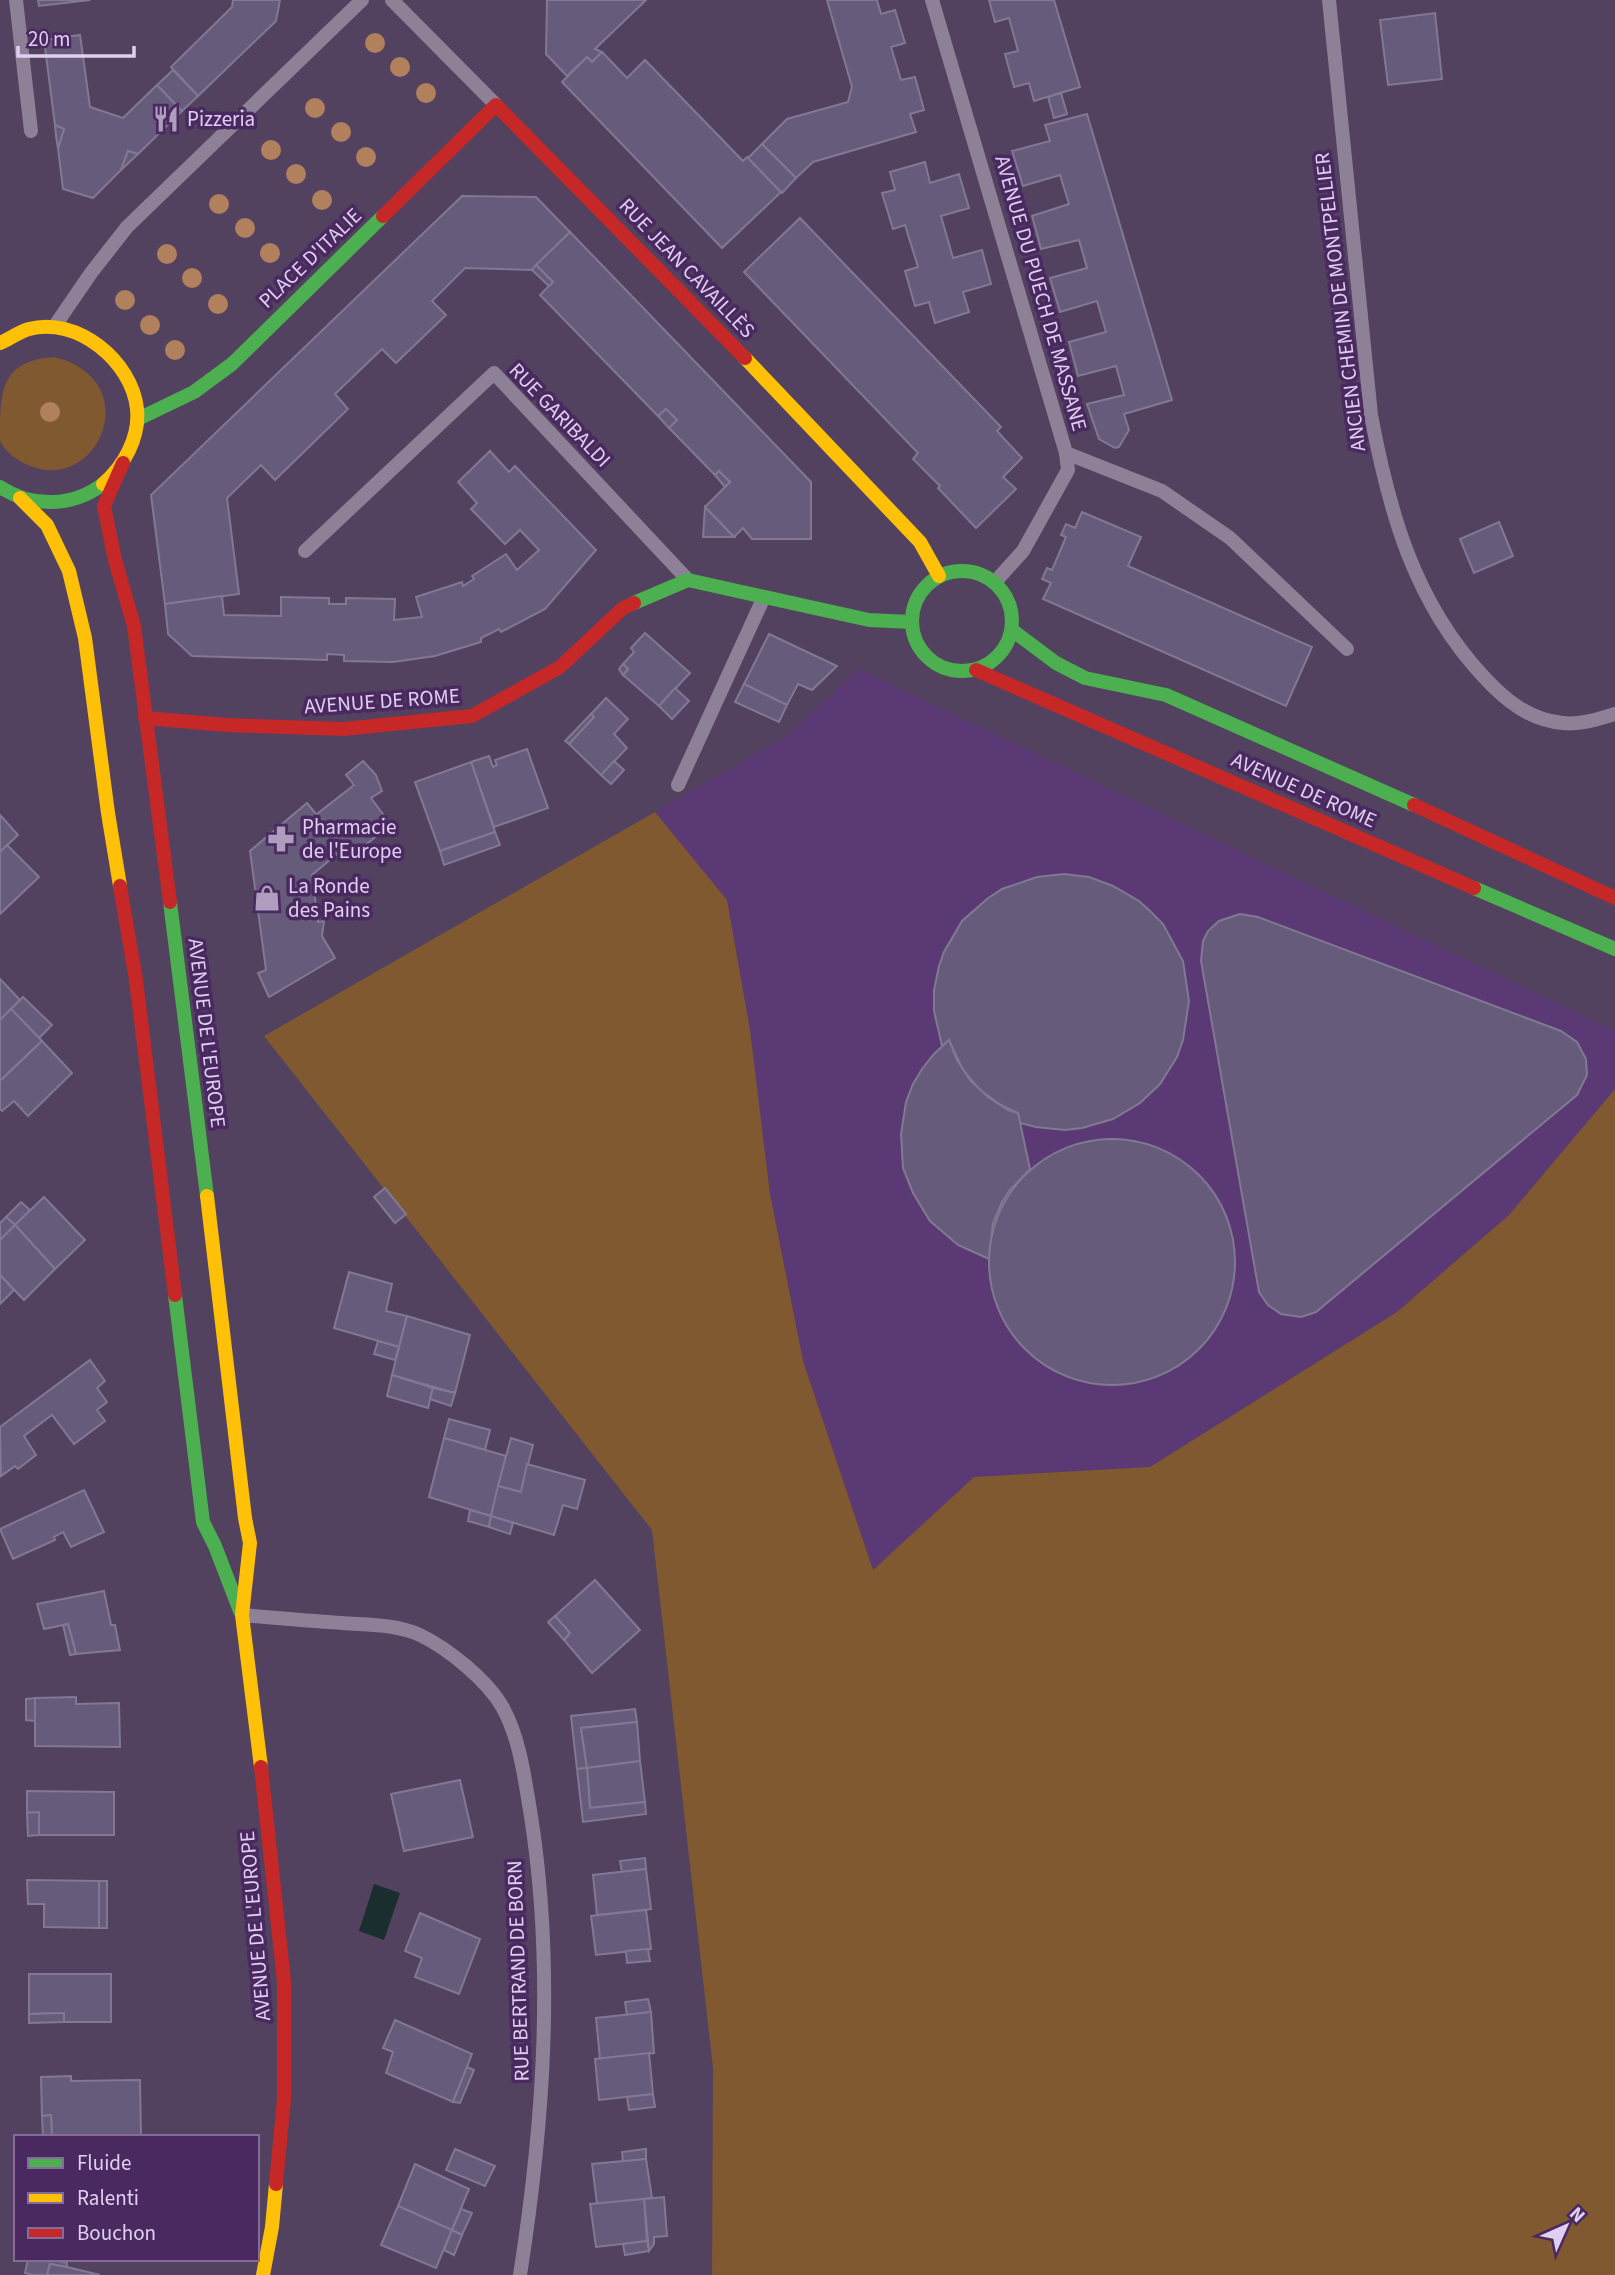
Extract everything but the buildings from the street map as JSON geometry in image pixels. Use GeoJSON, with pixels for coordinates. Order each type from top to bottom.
{"type":"FeatureCollection","features":[{"type":"Feature","properties":{"kind":"main road","name":"PLACE D'ITALIE"},"geometry":{"type":"LineString","coordinates":[[138,419],[194,393],[232,364],[496,105]]}},
{"type":"Feature","properties":{"kind":"main road","name":"RUE JEAN CAVAILLÈS"},"geometry":{"type":"LineString","coordinates":[[496,105],[694,304],[920,542],[939,576]]}},
{"type":"Feature","properties":{"kind":"main road"},"geometry":{"type":"LineString","coordinates":[[0,343],[20,332],[54,327],[75,331],[99,343],[118,360],[131,382],[138,419],[134,442],[123,463],[110,479],[93,491],[76,499],[47,503],[20,498],[0,487]]}},
{"type":"Feature","properties":{"kind":"main road","name":"AVENUE DE L'EUROPE"},"geometry":{"type":"LineString","coordinates":[[123,463],[104,506],[115,560],[134,626],[192,1066],[243,1504],[250,1543],[242,1615],[284,1981],[284,2099],[272,2227],[264,2275]]}},
{"type":"Feature","properties":{"kind":"main road","name":"AVENUE DE L'EUROPE"},"geometry":{"type":"LineString","coordinates":[[20,498],[47,525],[69,571],[85,638],[108,813],[136,980],[203,1522],[242,1615]]}},
{"type":"Feature","properties":{"kind":"main road"},"geometry":{"type":"LineString","coordinates":[[968,570],[995,582],[1006,596],[1012,612],[1012,630],[1000,655],[976,670],[948,670],[933,663],[922,652],[914,638],[911,622],[918,595],[927,584],[953,571],[968,570]]}},
{"type":"Feature","properties":{"kind":"main road"},"geometry":{"type":"LineString","coordinates":[[688,580],[869,620],[911,622]]}},
{"type":"Feature","properties":{"kind":"main road","name":"AVENUE DE ROME"},"geometry":{"type":"LineString","coordinates":[[145,718],[226,725],[343,729],[472,716],[560,667],[623,608],[688,580]]}},
{"type":"Feature","properties":{"kind":"main road","name":"AVENUE DE ROME"},"geometry":{"type":"LineString","coordinates":[[1012,630],[1056,663],[1085,678],[1166,695],[1451,821],[1615,898]]}},
{"type":"Feature","properties":{"kind":"main road","name":"AVENUE DE ROME"},"geometry":{"type":"LineString","coordinates":[[976,670],[1615,949]]}},
{"type":"Feature","properties":{"kind":"street"},"geometry":{"type":"LineString","coordinates":[[16,0],[31,131]]}},
{"type":"Feature","properties":{"kind":"street"},"geometry":{"type":"LineString","coordinates":[[54,327],[91,273],[127,228],[362,0]]}},
{"type":"Feature","properties":{"kind":"street","name":"RUE JEAN CAVAILLÈS"},"geometry":{"type":"LineString","coordinates":[[392,0],[496,105]]}},
{"type":"Feature","properties":{"kind":"street","name":"AVENUE DU PUECH DE MASSANE"},"geometry":{"type":"LineString","coordinates":[[932,0],[1066,453],[1068,470],[1023,551],[995,582]]}},
{"type":"Feature","properties":{"kind":"street","name":"ANCIEN CHEMIN DE MONTPELLIER"},"geometry":{"type":"LineString","coordinates":[[1329,0],[1371,415],[1395,520],[1413,569],[1436,615],[1461,649],[1496,690],[1521,711],[1564,724],[1581,723],[1615,714]]}},
{"type":"Feature","properties":{"kind":"street","name":"RUE GARIBALDI"},"geometry":{"type":"LineString","coordinates":[[305,551],[494,373],[688,580]]}},
{"type":"Feature","properties":{"kind":"street"},"geometry":{"type":"LineString","coordinates":[[1066,453],[1162,491],[1230,538],[1347,649]]}},
{"type":"Feature","properties":{"kind":"street"},"geometry":{"type":"LineString","coordinates":[[678,785],[764,597]]}},
{"type":"Feature","properties":{"kind":"street","name":"RUE BERTRAND DE BORN"},"geometry":{"type":"LineString","coordinates":[[242,1615],[390,1626],[420,1635],[451,1654],[480,1680],[502,1707],[520,1752],[534,1838],[541,1920],[544,2022],[542,2101],[520,2275]]}},
{"type":"Feature","properties":{"kind":"shaded area"},"geometry":{"type":"Polygon","coordinates":[[[54,357],[83,370],[99,388],[106,409],[102,431],[92,451],[75,464],[53,470],[28,465],[5,449],[0,441],[0,423],[3,394],[13,372],[36,360],[54,357]]]}},
{"type":"Feature","properties":{"kind":"shaded area"},"geometry":{"type":"Polygon","coordinates":[[[859,669],[1615,1031],[1615,1089],[1509,1215],[1397,1312],[1150,1467],[974,1477],[873,1570],[803,1361],[770,1194],[750,1030],[727,901],[655,812],[787,736],[859,669]]]}},
{"type":"Feature","properties":{"kind":"shaded area"},"geometry":{"type":"Polygon","coordinates":[[[655,812],[727,900],[750,1030],[770,1194],[803,1361],[873,1570],[974,1477],[1150,1467],[1397,1312],[1509,1215],[1615,1089],[1615,2275],[712,2275],[713,2068],[652,1530],[264,1036],[655,812]]]}},
{"type":"Feature","properties":{"kind":"shaded area"},"geometry":{"type":"Polygon","coordinates":[[[374,1884],[400,1893],[384,1940],[359,1931],[374,1884]]]}},
{"type":"Feature","properties":{"kind":"traffic: fast"},"geometry":{"type":"LineString","coordinates":[[138,419],[194,392],[232,364],[383,216]]}},
{"type":"Feature","properties":{"kind":"traffic: fast"},"geometry":{"type":"LineString","coordinates":[[0,487],[25,499],[52,502],[79,497],[103,484]]}},
{"type":"Feature","properties":{"kind":"traffic: fast"},"geometry":{"type":"LineString","coordinates":[[952,571],[972,571],[998,585],[1009,602],[1012,621],[1009,640],[998,657],[972,671],[952,671],[934,663],[920,649],[912,631],[912,611],[920,593],[934,579],[952,571]]}},
{"type":"Feature","properties":{"kind":"traffic: fast"},"geometry":{"type":"LineString","coordinates":[[634,603],[688,580],[869,620],[911,622]]}},
{"type":"Feature","properties":{"kind":"traffic: fast"},"geometry":{"type":"LineString","coordinates":[[1012,630],[1056,663],[1085,678],[1166,695],[1414,805]]}},
{"type":"Feature","properties":{"kind":"traffic: fast"},"geometry":{"type":"LineString","coordinates":[[1474,888],[1615,949]]}},
{"type":"Feature","properties":{"kind":"traffic: fast"},"geometry":{"type":"LineString","coordinates":[[170,902],[207,1196]]}},
{"type":"Feature","properties":{"kind":"traffic: fast"},"geometry":{"type":"LineString","coordinates":[[175,1295],[203,1522],[240,1611]]}},
{"type":"Feature","properties":{"kind":"traffic: slow"},"geometry":{"type":"LineString","coordinates":[[0,343],[29,329],[65,329],[99,346],[125,374],[137,409],[136,430],[124,460],[103,484]]}},
{"type":"Feature","properties":{"kind":"traffic: slow"},"geometry":{"type":"LineString","coordinates":[[745,358],[920,542],[939,576]]}},
{"type":"Feature","properties":{"kind":"traffic: slow"},"geometry":{"type":"LineString","coordinates":[[20,498],[47,525],[69,571],[85,638],[120,886]]}},
{"type":"Feature","properties":{"kind":"traffic: slow"},"geometry":{"type":"LineString","coordinates":[[207,1196],[250,1543],[242,1615],[261,1767]]}},
{"type":"Feature","properties":{"kind":"traffic: slow"},"geometry":{"type":"LineString","coordinates":[[263,2275],[272,2227],[276,2184]]}},
{"type":"Feature","properties":{"kind":"traffic: jam"},"geometry":{"type":"LineString","coordinates":[[383,216],[496,105],[745,358]]}},
{"type":"Feature","properties":{"kind":"traffic: jam"},"geometry":{"type":"LineString","coordinates":[[123,463],[104,506],[115,560],[134,626],[170,902]]}},
{"type":"Feature","properties":{"kind":"traffic: jam"},"geometry":{"type":"LineString","coordinates":[[145,718],[226,725],[343,729],[472,716],[560,667],[623,608],[634,603]]}},
{"type":"Feature","properties":{"kind":"traffic: jam"},"geometry":{"type":"LineString","coordinates":[[976,670],[1474,888]]}},
{"type":"Feature","properties":{"kind":"traffic: jam"},"geometry":{"type":"LineString","coordinates":[[1414,805],[1615,898]]}},
{"type":"Feature","properties":{"kind":"traffic: jam"},"geometry":{"type":"LineString","coordinates":[[120,886],[136,980],[175,1295]]}},
{"type":"Feature","properties":{"kind":"traffic: jam"},"geometry":{"type":"LineString","coordinates":[[261,1767],[284,1981],[284,2099],[276,2184]]}},
{"type":"Feature","properties":{"kind":"place","name":"Pizzeria"},"geometry":{"type":"Point","coordinates":[166,119]}},
{"type":"Feature","properties":{"kind":"place","name":"Pharmacie de l'Europe"},"geometry":{"type":"Point","coordinates":[281,839]}},
{"type":"Feature","properties":{"kind":"place","name":"La Ronde des Pains"},"geometry":{"type":"Point","coordinates":[267,898]}}]}
